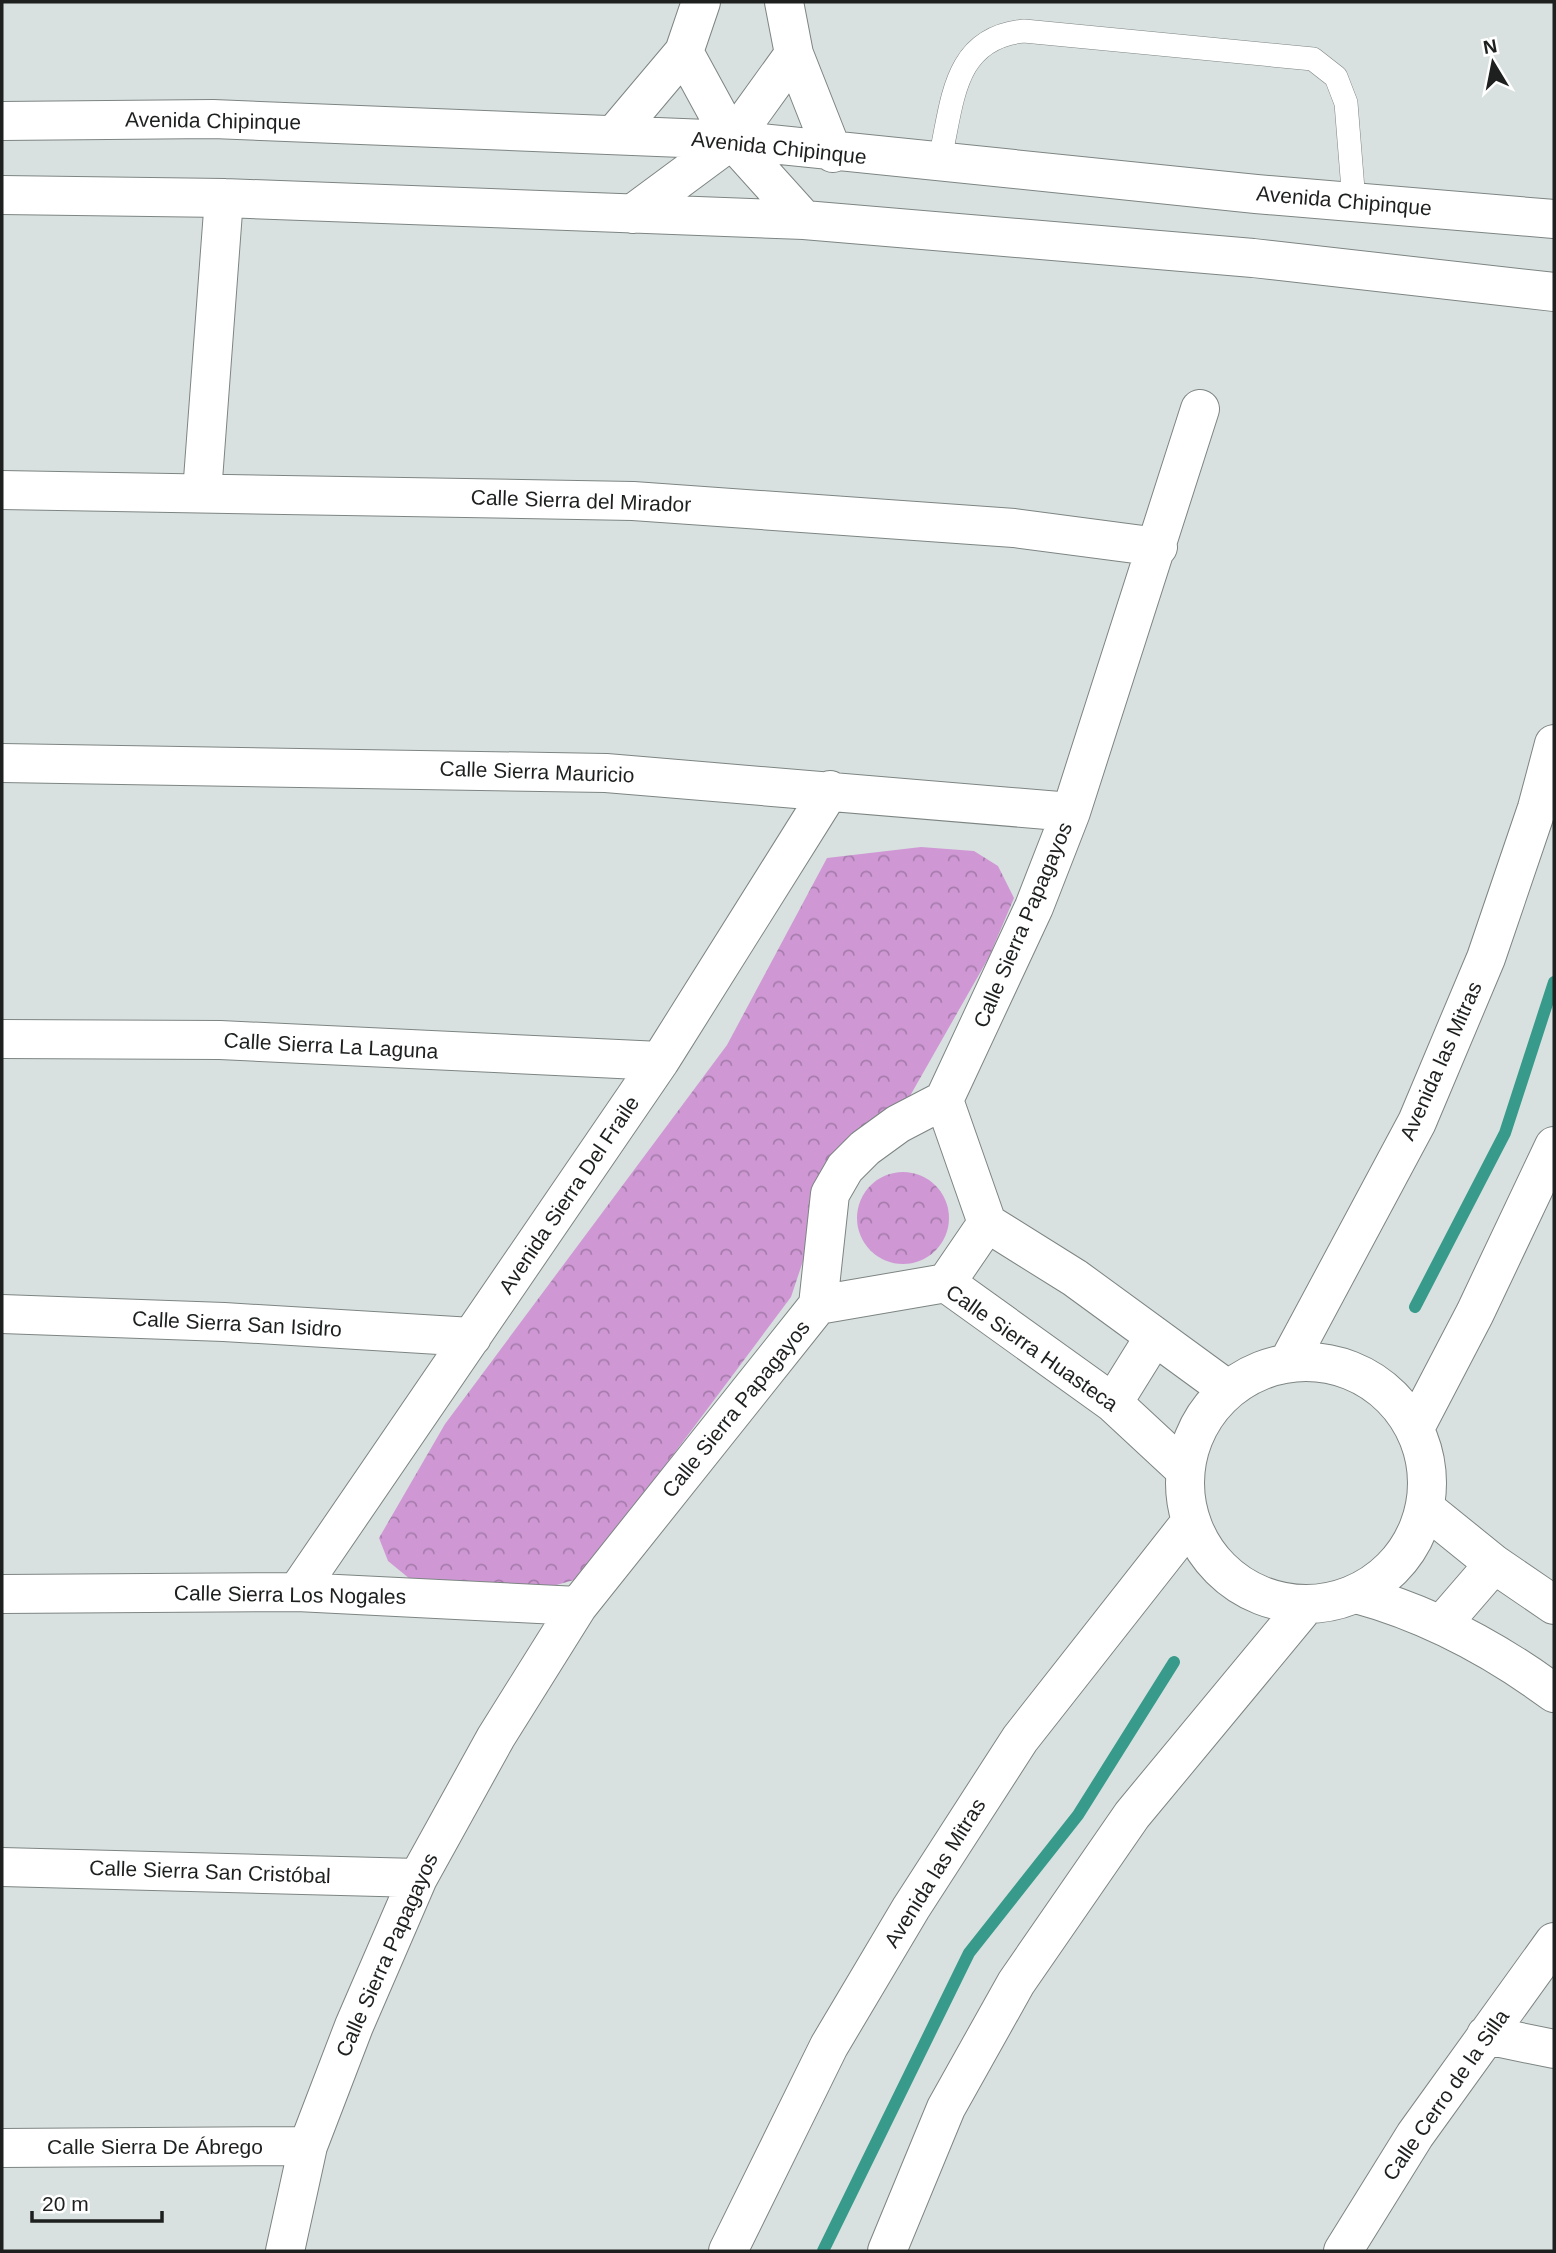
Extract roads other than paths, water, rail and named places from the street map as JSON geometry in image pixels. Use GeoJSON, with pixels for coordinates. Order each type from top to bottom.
{"type":"FeatureCollection","features":[{"type":"Feature","properties":{"kind":"street"},"geometry":{"type":"LineString","coordinates":[[614,135],[684,52],[701,2]]}},
{"type":"Feature","properties":{"kind":"street"},"geometry":{"type":"LineString","coordinates":[[778,3],[794,54],[833,153]]}},
{"type":"Feature","properties":{"kind":"street"},"geometry":{"type":"LineString","coordinates":[[684,52],[732,140],[804,220]]}},
{"type":"Feature","properties":{"kind":"street"},"geometry":{"type":"LineString","coordinates":[[632,214],[732,140],[794,54]]}},
{"type":"Feature","properties":{"kind":"street","name":"Avenida Chipinque"},"geometry":{"type":"LineString","coordinates":[[2,121],[212,119],[732,140],[833,153],[1554,219]]}},
{"type":"Feature","properties":{"kind":"street"},"geometry":{"type":"LineString","coordinates":[[2,195],[224,198],[804,220],[1253,258],[1554,292]]}},
{"type":"Feature","properties":{"kind":"street"},"geometry":{"type":"LineString","coordinates":[[201,493],[224,198]]}},
{"type":"Feature","properties":{"kind":"street","name":"Calle Sierra Papagayos"},"geometry":{"type":"LineString","coordinates":[[285,2251],[308,2146],[354,2026],[418,1878],[496,1737],[578,1606],[818,1305],[830,1194],[845,1168],[865,1148],[898,1124],[944,1100],[1023,932],[1071,812],[1200,410]]}},
{"type":"Feature","properties":{"kind":"street","name":"Calle Sierra del Mirador"},"geometry":{"type":"LineString","coordinates":[[2,490],[633,501],[1014,528],[1158,547]]}},
{"type":"Feature","properties":{"kind":"street","name":"Avenida las Mitras"},"geometry":{"type":"LineString","coordinates":[[1289,1361],[1423,1110],[1486,958],[1537,808],[1554,744]]}},
{"type":"Feature","properties":{"kind":"street","name":"Calle Sierra Mauricio"},"geometry":{"type":"LineString","coordinates":[[2,763],[606,773],[1071,812]]}},
{"type":"Feature","properties":{"kind":"street","name":"Avenida Sierra Del Fraile"},"geometry":{"type":"LineString","coordinates":[[297,1592],[660,1061],[830,790]]}},
{"type":"Feature","properties":{"kind":"street","name":"Calle Sierra La Laguna"},"geometry":{"type":"LineString","coordinates":[[2,1039],[220,1040],[660,1061]]}},
{"type":"Feature","properties":{"kind":"street"},"geometry":{"type":"LineString","coordinates":[[944,1100],[987,1223],[1075,1278],[1227,1389]]}},
{"type":"Feature","properties":{"kind":"street"},"geometry":{"type":"LineString","coordinates":[[1416,1428],[1475,1313],[1554,1146]]}},
{"type":"Feature","properties":{"kind":"street"},"geometry":{"type":"LineString","coordinates":[[947,1283],[987,1223]]}},
{"type":"Feature","properties":{"kind":"street","name":"Calle Sierra Huasteca"},"geometry":{"type":"LineString","coordinates":[[818,1305],[947,1283],[1113,1403],[1183,1468]]}},
{"type":"Feature","properties":{"kind":"street","name":"Calle Sierra San Isidro"},"geometry":{"type":"LineString","coordinates":[[2,1314],[223,1322],[472,1337]]}},
{"type":"Feature","properties":{"kind":"street"},"geometry":{"type":"LineString","coordinates":[[1113,1403],[1154,1337]]}},
{"type":"Feature","properties":{"kind":"street"},"geometry":{"type":"LineString","coordinates":[[1289,1361],[1327,1362],[1363,1375],[1394,1397],[1416,1428],[1425,1454],[1429,1481],[1426,1509],[1412,1544],[1388,1573],[1356,1594],[1306,1605],[1256,1595],[1215,1567],[1189,1524],[1183,1468],[1197,1424],[1227,1389],[1289,1361]]}},
{"type":"Feature","properties":{"kind":"street"},"geometry":{"type":"LineString","coordinates":[[1426,1509],[1494,1564],[1554,1605]]}},
{"type":"Feature","properties":{"kind":"street","name":"Avenida las Mitras"},"geometry":{"type":"LineString","coordinates":[[728,2251],[829,2046],[911,1908],[1020,1739],[1189,1524]]}},
{"type":"Feature","properties":{"kind":"street"},"geometry":{"type":"LineString","coordinates":[[1443,1623],[1494,1564]]}},
{"type":"Feature","properties":{"kind":"street","name":"Calle Sierra Los Nogales"},"geometry":{"type":"LineString","coordinates":[[2,1594],[297,1592],[578,1606]]}},
{"type":"Feature","properties":{"kind":"street"},"geometry":{"type":"LineString","coordinates":[[1356,1594],[1401,1606],[1443,1623],[1526,1672],[1554,1693]]}},
{"type":"Feature","properties":{"kind":"street"},"geometry":{"type":"LineString","coordinates":[[887,2251],[946,2109],[1016,1983],[1132,1815],[1306,1605]]}},
{"type":"Feature","properties":{"kind":"street","name":"Calle Sierra San Cristóbal"},"geometry":{"type":"LineString","coordinates":[[2,1867],[418,1878]]}},
{"type":"Feature","properties":{"kind":"street","name":"Calle Cerro de la Silla"},"geometry":{"type":"LineString","coordinates":[[1343,2251],[1415,2135],[1554,1942]]}},
{"type":"Feature","properties":{"kind":"street"},"geometry":{"type":"LineString","coordinates":[[1486,2035],[1554,2049]]}},
{"type":"Feature","properties":{"kind":"street","name":"Calle Sierra De Ábrego"},"geometry":{"type":"LineString","coordinates":[[2,2148],[308,2146]]}},
{"type":"Feature","properties":{"kind":"lane"},"geometry":{"type":"LineString","coordinates":[[939,163],[959,77],[966,60],[977,48],[1003,33],[1038,32],[1313,59],[1336,76],[1346,103],[1354,202]]}},
{"type":"Feature","properties":{"kind":"waterway"},"geometry":{"type":"LineString","coordinates":[[1415,1307],[1505,1133],[1554,982]]}},
{"type":"Feature","properties":{"kind":"waterway"},"geometry":{"type":"LineString","coordinates":[[823,2251],[969,1953],[1078,1815],[1174,1662]]}}]}
